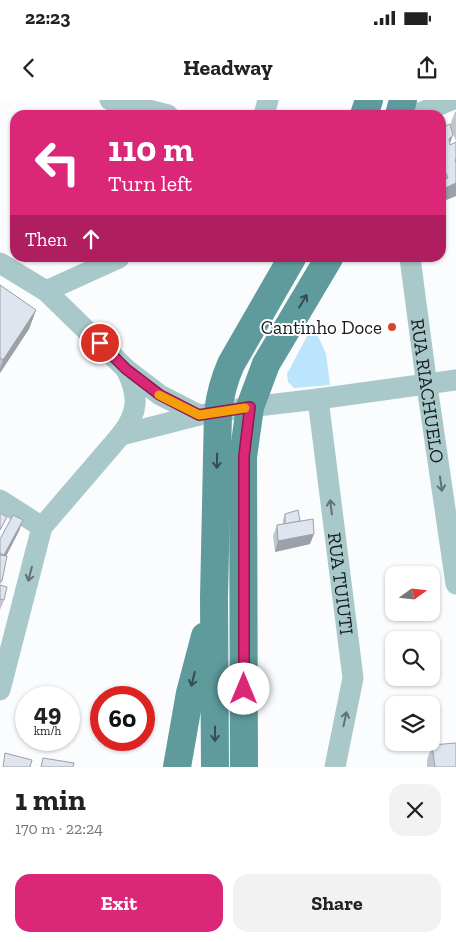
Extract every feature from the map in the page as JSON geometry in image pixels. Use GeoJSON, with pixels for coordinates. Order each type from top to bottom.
{"type":"FeatureCollection","features":[{"type":"Feature","properties":{"kind":"main road"},"geometry":{"type":"LineString","coordinates":[[215,767],[214,598],[208,414],[220,396],[231,364],[290,262]]}},
{"type":"Feature","properties":{"kind":"main road"},"geometry":{"type":"LineString","coordinates":[[244,767],[244,456],[250,407],[266,364],[327,262]]}},
{"type":"Feature","properties":{"kind":"main road"},"geometry":{"type":"LineString","coordinates":[[177,767],[190,693],[214,598]]}},
{"type":"Feature","properties":{"kind":"street"},"geometry":{"type":"LineString","coordinates":[[110,100],[149,110]]}},
{"type":"Feature","properties":{"kind":"street"},"geometry":{"type":"LineString","coordinates":[[427,110],[451,100]]}},
{"type":"Feature","properties":{"kind":"street"},"geometry":{"type":"LineString","coordinates":[[46,290],[109,262]]}},
{"type":"Feature","properties":{"kind":"street","name":"RUA RIACHUELO"},"geometry":{"type":"LineString","coordinates":[[411,262],[426,384],[456,584]]}},
{"type":"Feature","properties":{"kind":"street"},"geometry":{"type":"LineString","coordinates":[[0,263],[46,290],[126,369],[160,395],[208,414]]}},
{"type":"Feature","properties":{"kind":"street"},"geometry":{"type":"LineString","coordinates":[[264,368],[265,380],[275,398],[287,403]]}},
{"type":"Feature","properties":{"kind":"street"},"geometry":{"type":"LineString","coordinates":[[0,690],[42,527],[122,435],[130,422],[136,402],[132,380],[126,369]]}},
{"type":"Feature","properties":{"kind":"street"},"geometry":{"type":"LineString","coordinates":[[122,435],[208,414],[250,407],[456,380]]}},
{"type":"Feature","properties":{"kind":"street","name":"RUA TUIUTI"},"geometry":{"type":"LineString","coordinates":[[318,399],[353,678],[335,767]]}},
{"type":"Feature","properties":{"kind":"street"},"geometry":{"type":"LineString","coordinates":[[0,500],[42,527]]}},
{"type":"Feature","properties":{"kind":"shaded area"},"geometry":{"type":"Polygon","coordinates":[[[313,325],[326,354],[330,385],[294,388],[288,382],[287,374],[313,325]]]}},
{"type":"Feature","properties":{"kind":"building"},"geometry":{"type":"Polygon","coordinates":[[[450,124],[453,135],[449,139],[450,145],[456,142],[456,183],[446,188],[446,179],[448,178],[446,173],[446,126],[450,124]]]}},
{"type":"Feature","properties":{"kind":"building"},"geometry":{"type":"Polygon","coordinates":[[[0,285],[36,310],[3,360],[0,358],[0,285]]]}},
{"type":"Feature","properties":{"kind":"building"},"geometry":{"type":"Polygon","coordinates":[[[298,510],[300,521],[285,524],[285,514],[298,510]]]}},
{"type":"Feature","properties":{"kind":"building"},"geometry":{"type":"Polygon","coordinates":[[[0,513],[7,517],[0,530],[0,513]]]}},
{"type":"Feature","properties":{"kind":"building"},"geometry":{"type":"Polygon","coordinates":[[[13,515],[23,520],[4,555],[0,553],[0,539],[13,515]]]}},
{"type":"Feature","properties":{"kind":"building"},"geometry":{"type":"Polygon","coordinates":[[[313,519],[314,534],[278,541],[277,525],[313,519]]]}},
{"type":"Feature","properties":{"kind":"building"},"geometry":{"type":"Polygon","coordinates":[[[0,555],[7,556],[2,581],[0,581],[0,555]]]}},
{"type":"Feature","properties":{"kind":"building"},"geometry":{"type":"Polygon","coordinates":[[[0,585],[7,587],[4,600],[0,599],[0,585]]]}},
{"type":"Feature","properties":{"kind":"building"},"geometry":{"type":"Polygon","coordinates":[[[456,743],[456,767],[435,767],[433,751],[440,751],[440,744],[456,743]]]}},
{"type":"Feature","properties":{"kind":"building"},"geometry":{"type":"Polygon","coordinates":[[[5,753],[32,760],[30,767],[3,767],[5,753]]]}},
{"type":"Feature","properties":{"kind":"building"},"geometry":{"type":"Polygon","coordinates":[[[43,758],[74,763],[73,767],[41,767],[43,758]]]}},
{"type":"Feature","properties":{"kind":"slow traffic"},"geometry":{"type":"LineString","coordinates":[[159,395],[199,415],[245,408]]}},
{"type":"Feature","properties":{"kind":"place","name":"Cantinho Doce"},"geometry":{"type":"Point","coordinates":[392,327]}},
{"type":"Feature","properties":{"kind":"route"},"geometry":{"type":"LineString","coordinates":[[100,343],[126,369],[160,395],[199,415],[250,407],[244,456],[244,689]]}}]}
